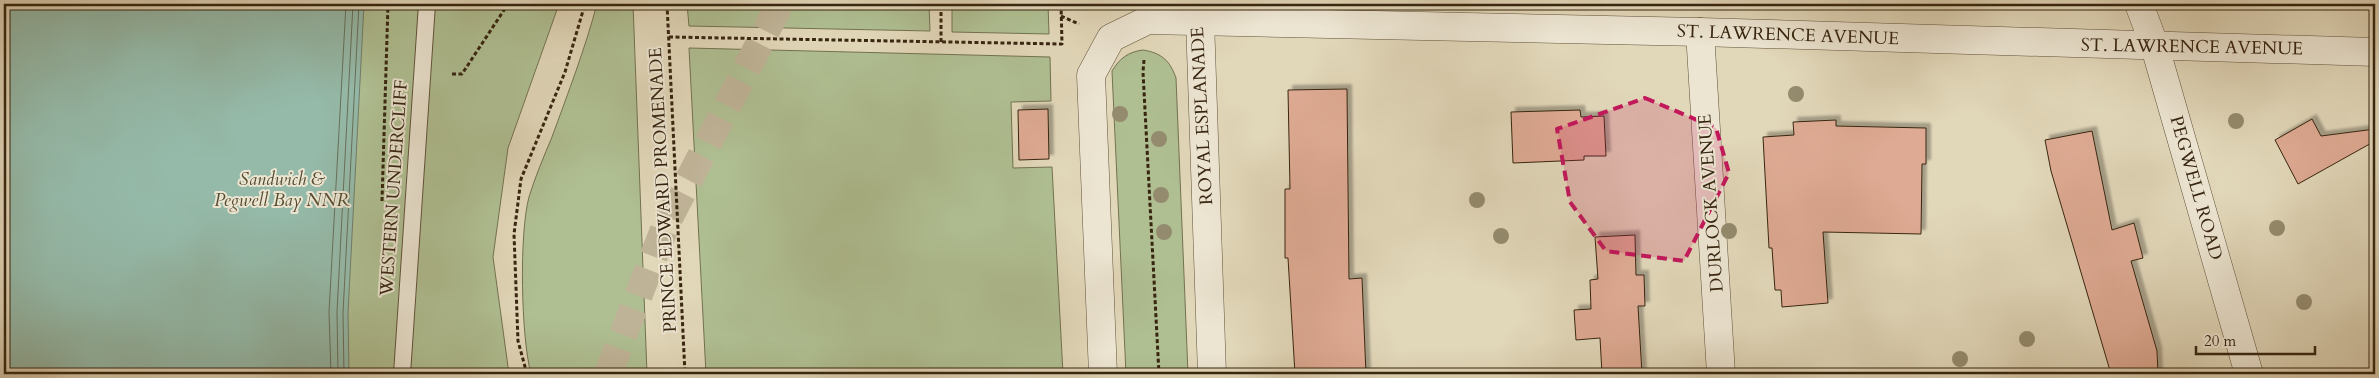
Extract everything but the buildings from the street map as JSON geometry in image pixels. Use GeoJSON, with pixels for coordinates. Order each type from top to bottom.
{"type":"FeatureCollection","features":[{"type":"Feature","properties":{"kind":"street","name":"PEGWELL ROAD"},"geometry":{"type":"LineString","coordinates":[[2139,4],[2155,47],[2249,374]]}},
{"type":"Feature","properties":{"kind":"street","name":"ST. LAWRENCE AVENUE"},"geometry":{"type":"LineString","coordinates":[[1200,12],[1700,32],[2155,47],[2375,52]]}},
{"type":"Feature","properties":{"kind":"street","name":"ROYAL ESPLANADE"},"geometry":{"type":"LineString","coordinates":[[1103,374],[1091,75],[1111,38],[1148,20],[1200,12],[1212,374]]}},
{"type":"Feature","properties":{"kind":"street","name":"DURLOCK AVENUE"},"geometry":{"type":"LineString","coordinates":[[1700,32],[1721,374]]}},
{"type":"Feature","properties":{"kind":"lane","name":"WESTERN UNDERCLIFF"},"geometry":{"type":"LineString","coordinates":[[402,374],[427,4]]}},
{"type":"Feature","properties":{"kind":"path"},"geometry":{"type":"LineString","coordinates":[[382,208],[388,4]]}},
{"type":"Feature","properties":{"kind":"path"},"geometry":{"type":"LineString","coordinates":[[462,74],[508,4]]}},
{"type":"Feature","properties":{"kind":"path"},"geometry":{"type":"LineString","coordinates":[[527,374],[518,341],[515,244],[521,179],[565,72],[585,4]]}},
{"type":"Feature","properties":{"kind":"path","name":"PRINCE EDWARD PROMENADE"},"geometry":{"type":"LineString","coordinates":[[667,4],[685,374]]}},
{"type":"Feature","properties":{"kind":"path"},"geometry":{"type":"LineString","coordinates":[[941,4],[941,42]]}},
{"type":"Feature","properties":{"kind":"path"},"geometry":{"type":"LineString","coordinates":[[669,37],[1062,44],[1060,4]]}},
{"type":"Feature","properties":{"kind":"path"},"geometry":{"type":"LineString","coordinates":[[1148,20],[1143,72],[1159,374]]}},
{"type":"Feature","properties":{"kind":"highlighted area"},"geometry":{"type":"Polygon","coordinates":[[[1645,98],[1716,128],[1729,173],[1684,261],[1606,251],[1570,202],[1557,129],[1645,98]]]}},
{"type":"Feature","properties":{"kind":"green space","name":"Sandwich & Pegwell Bay NNR"},"geometry":{"type":"Polygon","coordinates":[[[4,4],[559,4],[508,148],[493,257],[509,374],[68,374],[4,4]]]}},
{"type":"Feature","properties":{"kind":"green space"},"geometry":{"type":"Polygon","coordinates":[[[597,4],[633,4],[647,374],[531,374],[525,336],[522,286],[524,235],[529,197],[576,71],[597,4]]]}},
{"type":"Feature","properties":{"kind":"green space"},"geometry":{"type":"Polygon","coordinates":[[[687,4],[929,4],[930,31],[689,26],[687,4]]]}},
{"type":"Feature","properties":{"kind":"green space"},"geometry":{"type":"Polygon","coordinates":[[[952,4],[1048,4],[1049,34],[952,32],[952,4]]]}},
{"type":"Feature","properties":{"kind":"green space"},"geometry":{"type":"Polygon","coordinates":[[[689,48],[1050,57],[1051,101],[1011,102],[1013,168],[1052,167],[1063,374],[706,374],[689,48]]]}},
{"type":"Feature","properties":{"kind":"green space"},"geometry":{"type":"Polygon","coordinates":[[[1143,50],[1155,53],[1168,62],[1176,78],[1188,374],[1126,374],[1112,71],[1125,56],[1143,50]]]}},
{"type":"Feature","properties":{"kind":"water","name":"Sandwich & Pegwell Bay NNR"},"geometry":{"type":"Polygon","coordinates":[[[4,4],[364,4],[348,313],[349,374],[4,374],[4,4]]]}},
{"type":"Feature","properties":{"kind":"tunnel"},"geometry":{"type":"LineString","coordinates":[[608,374],[667,222],[780,4]]}}]}
